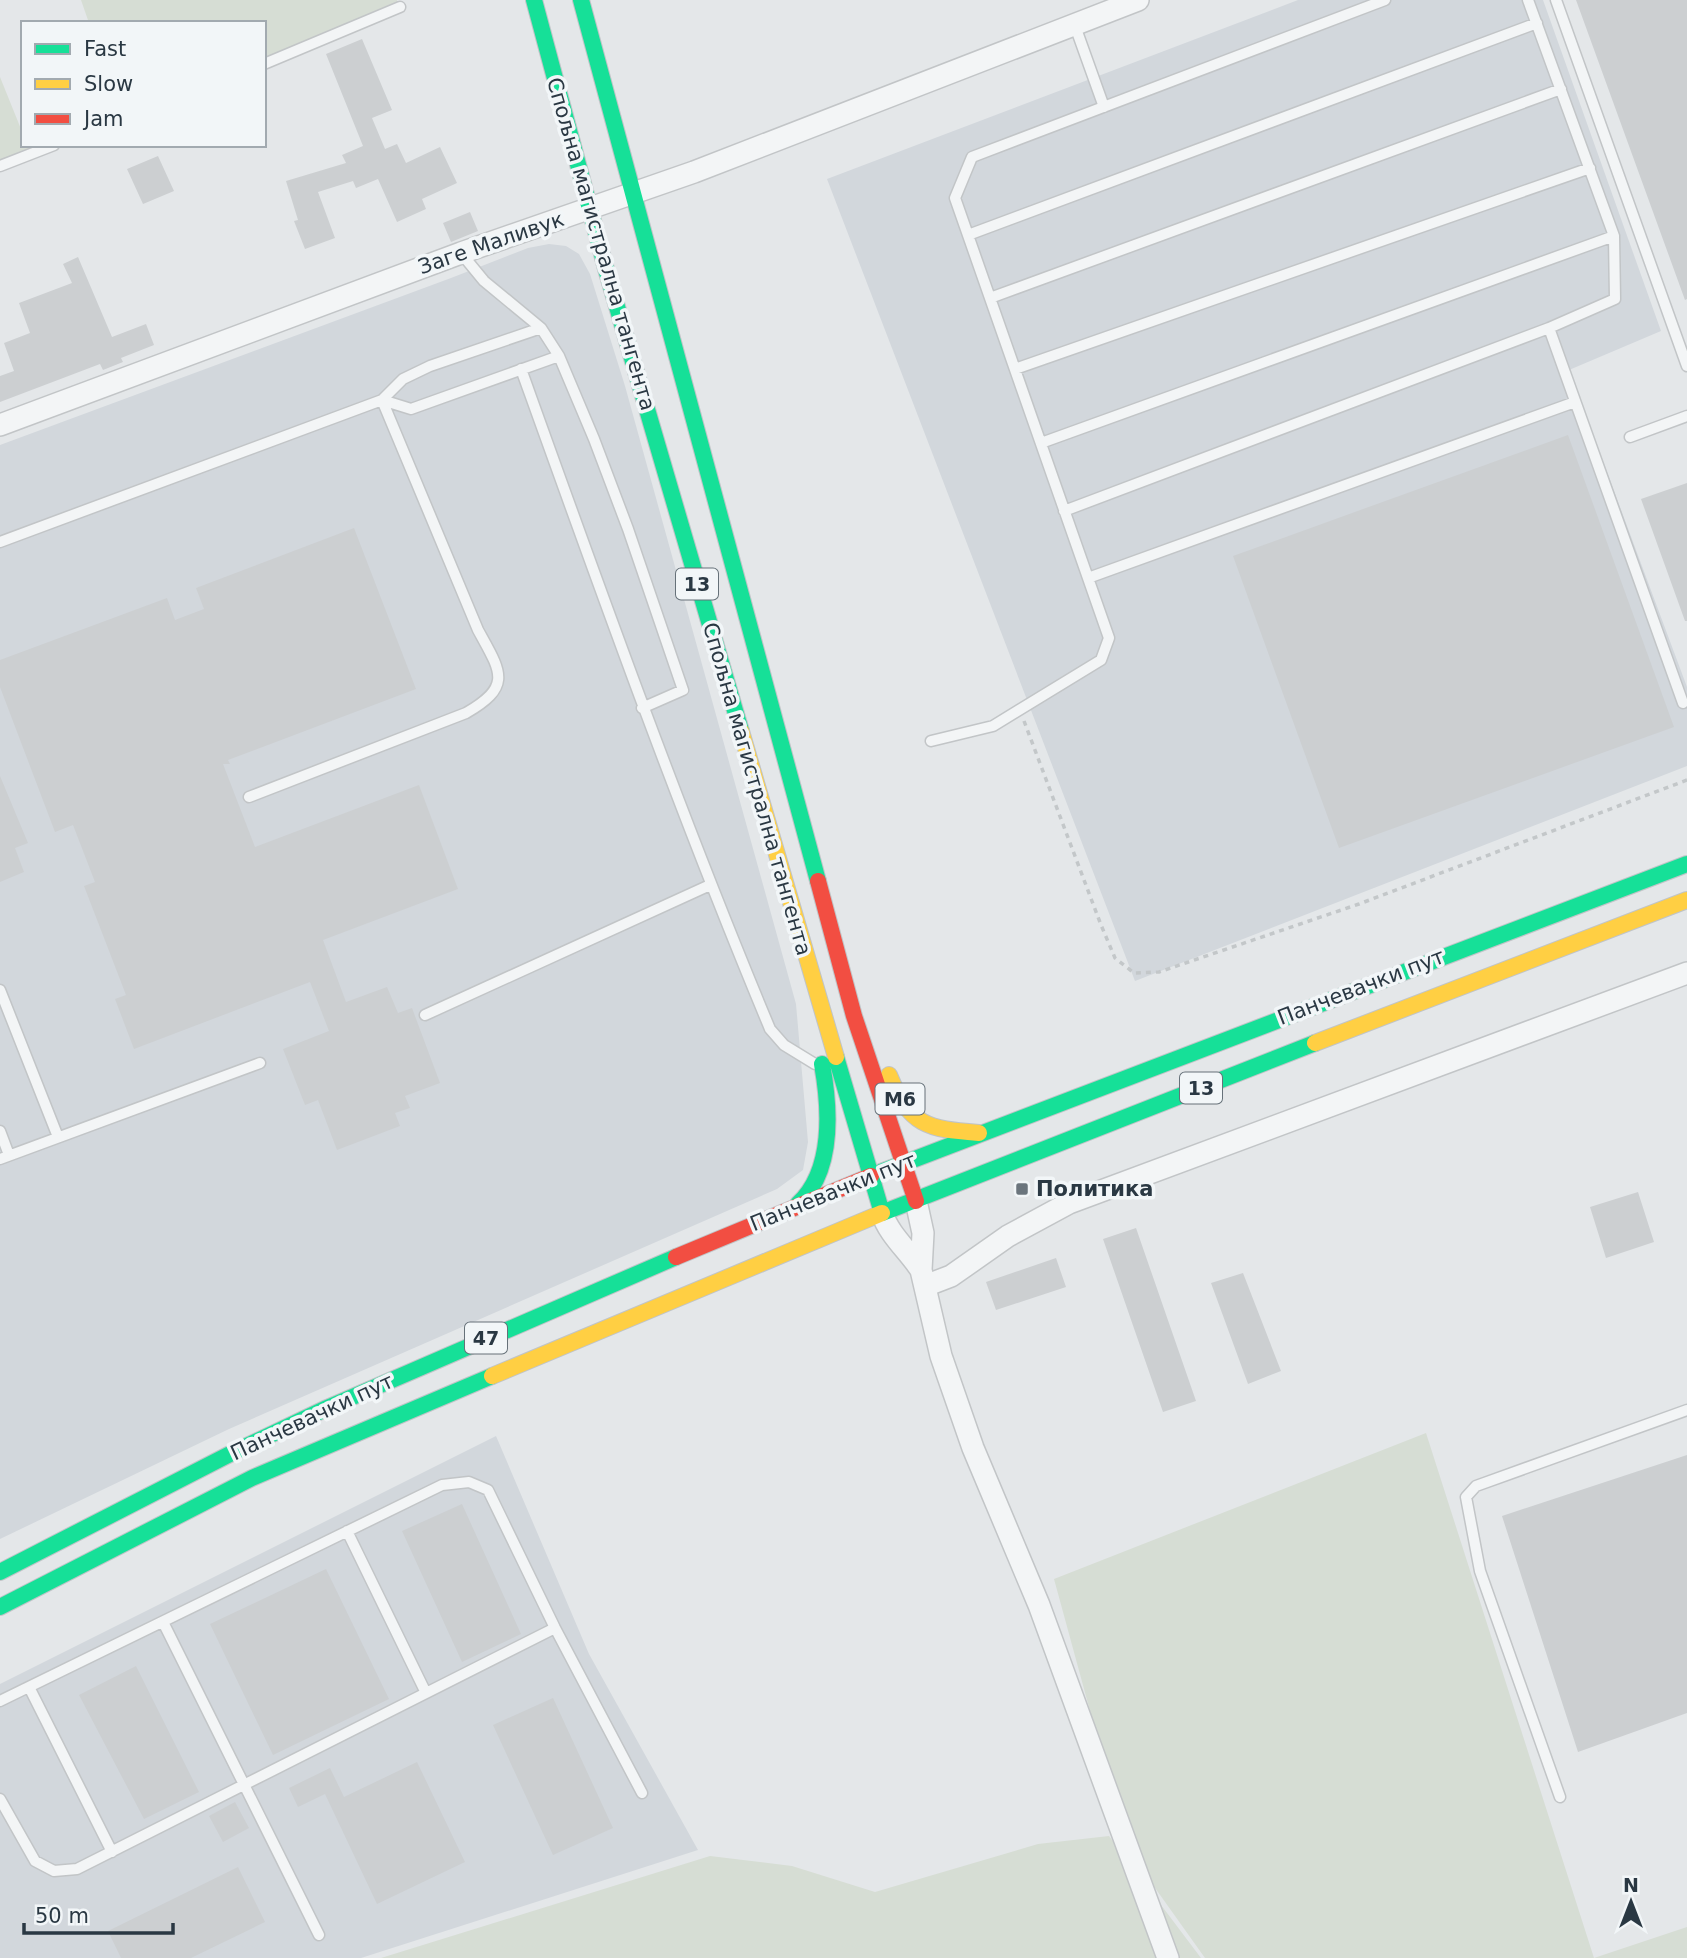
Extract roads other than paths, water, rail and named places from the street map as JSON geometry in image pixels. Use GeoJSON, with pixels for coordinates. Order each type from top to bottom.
{"type":"FeatureCollection","features":[{"type":"Feature","properties":{"kind":"main road","name":"Спољна магистрална тангента"},"geometry":{"type":"LineString","coordinates":[[534,0],[589,209],[882,1213]]}},
{"type":"Feature","properties":{"kind":"main road","name":"Спољна магистрална тангента"},"geometry":{"type":"LineString","coordinates":[[580,0],[854,1016],[916,1201]]}},
{"type":"Feature","properties":{"kind":"main road","name":"Панчевачки пут"},"geometry":{"type":"LineString","coordinates":[[0,1572],[230,1454],[327,1408],[798,1205],[1687,864]]}},
{"type":"Feature","properties":{"kind":"main road","name":"Панчевачки пут"},"geometry":{"type":"LineString","coordinates":[[0,1607],[252,1478],[565,1344],[882,1213],[1687,900]]}},
{"type":"Feature","properties":{"kind":"main road"},"geometry":{"type":"LineString","coordinates":[[798,1205],[816,1181],[823,1154],[826,1092],[812,1013],[814,983]]}},
{"type":"Feature","properties":{"kind":"main road","name":"M6"},"geometry":{"type":"LineString","coordinates":[[854,1016],[883,1060],[899,1098],[911,1114],[923,1124],[937,1130],[983,1133]]}},
{"type":"Feature","properties":{"kind":"street","name":"Заге Маливук"},"geometry":{"type":"LineString","coordinates":[[0,425],[461,253],[633,194],[1138,0]]}},
{"type":"Feature","properties":{"kind":"street"},"geometry":{"type":"LineString","coordinates":[[923,1278],[951,1276],[1008,1236],[1069,1203],[1687,973]]}},
{"type":"Feature","properties":{"kind":"street"},"geometry":{"type":"LineString","coordinates":[[916,1201],[923,1233],[923,1278],[941,1356],[973,1448],[1039,1605],[1168,1958]]}},
{"type":"Feature","properties":{"kind":"street"},"geometry":{"type":"LineString","coordinates":[[882,1213],[890,1233],[911,1254],[923,1278]]}},
{"type":"Feature","properties":{"kind":"lane"},"geometry":{"type":"LineString","coordinates":[[931,741],[993,726],[1101,660],[1109,638],[956,198],[972,157],[1385,0]]}},
{"type":"Feature","properties":{"kind":"lane"},"geometry":{"type":"LineString","coordinates":[[1064,511],[1549,328],[1615,299],[1615,236],[1528,0]]}},
{"type":"Feature","properties":{"kind":"lane"},"geometry":{"type":"LineString","coordinates":[[1556,0],[1687,366]]}},
{"type":"Feature","properties":{"kind":"lane"},"geometry":{"type":"LineString","coordinates":[[266,63],[400,7]]}},
{"type":"Feature","properties":{"kind":"lane"},"geometry":{"type":"LineString","coordinates":[[968,234],[1537,23]]}},
{"type":"Feature","properties":{"kind":"lane"},"geometry":{"type":"LineString","coordinates":[[1075,26],[1104,107]]}},
{"type":"Feature","properties":{"kind":"lane"},"geometry":{"type":"LineString","coordinates":[[990,298],[1561,89]]}},
{"type":"Feature","properties":{"kind":"lane"},"geometry":{"type":"LineString","coordinates":[[0,166],[49,147]]}},
{"type":"Feature","properties":{"kind":"lane"},"geometry":{"type":"LineString","coordinates":[[1015,369],[1590,168]]}},
{"type":"Feature","properties":{"kind":"lane"},"geometry":{"type":"LineString","coordinates":[[1041,443],[1615,236]]}},
{"type":"Feature","properties":{"kind":"lane"},"geometry":{"type":"LineString","coordinates":[[461,253],[484,281],[541,328],[559,356],[628,529],[683,690],[642,708]]}},
{"type":"Feature","properties":{"kind":"lane"},"geometry":{"type":"LineString","coordinates":[[0,542],[382,400],[403,379],[430,366],[541,328]]}},
{"type":"Feature","properties":{"kind":"lane"},"geometry":{"type":"LineString","coordinates":[[1549,328],[1682,703]]}},
{"type":"Feature","properties":{"kind":"lane"},"geometry":{"type":"LineString","coordinates":[[382,400],[411,409],[559,356]]}},
{"type":"Feature","properties":{"kind":"lane"},"geometry":{"type":"LineString","coordinates":[[521,369],[642,708],[710,885],[770,1029],[784,1045],[823,1070]]}},
{"type":"Feature","properties":{"kind":"lane"},"geometry":{"type":"LineString","coordinates":[[249,797],[466,713],[488,700],[497,689],[496,664],[478,630],[382,400]]}},
{"type":"Feature","properties":{"kind":"lane"},"geometry":{"type":"LineString","coordinates":[[1088,578],[1575,402]]}},
{"type":"Feature","properties":{"kind":"lane"},"geometry":{"type":"LineString","coordinates":[[1630,437],[1687,416]]}},
{"type":"Feature","properties":{"kind":"lane"},"geometry":{"type":"LineString","coordinates":[[425,1016],[710,885]]}},
{"type":"Feature","properties":{"kind":"lane"},"geometry":{"type":"LineString","coordinates":[[0,990],[58,1137]]}},
{"type":"Feature","properties":{"kind":"lane"},"geometry":{"type":"LineString","coordinates":[[0,1131],[5,1157],[260,1063]]}},
{"type":"Feature","properties":{"kind":"lane"},"geometry":{"type":"LineString","coordinates":[[1560,1797],[1480,1570],[1466,1497],[1476,1486],[1687,1410]]}},
{"type":"Feature","properties":{"kind":"lane"},"geometry":{"type":"LineString","coordinates":[[0,1701],[442,1485],[469,1482],[488,1490],[555,1628],[642,1793]]}},
{"type":"Feature","properties":{"kind":"lane"},"geometry":{"type":"LineString","coordinates":[[347,1531],[426,1693]]}},
{"type":"Feature","properties":{"kind":"lane"},"geometry":{"type":"LineString","coordinates":[[163,1622],[319,1935]]}},
{"type":"Feature","properties":{"kind":"lane"},"geometry":{"type":"LineString","coordinates":[[0,1799],[35,1861],[54,1871],[77,1869],[555,1628]]}},
{"type":"Feature","properties":{"kind":"lane"},"geometry":{"type":"LineString","coordinates":[[29,1687],[112,1852]]}},
{"type":"Feature","properties":{"kind":"place","name":"Политика"},"geometry":{"type":"Point","coordinates":[1022,1189]}}]}
